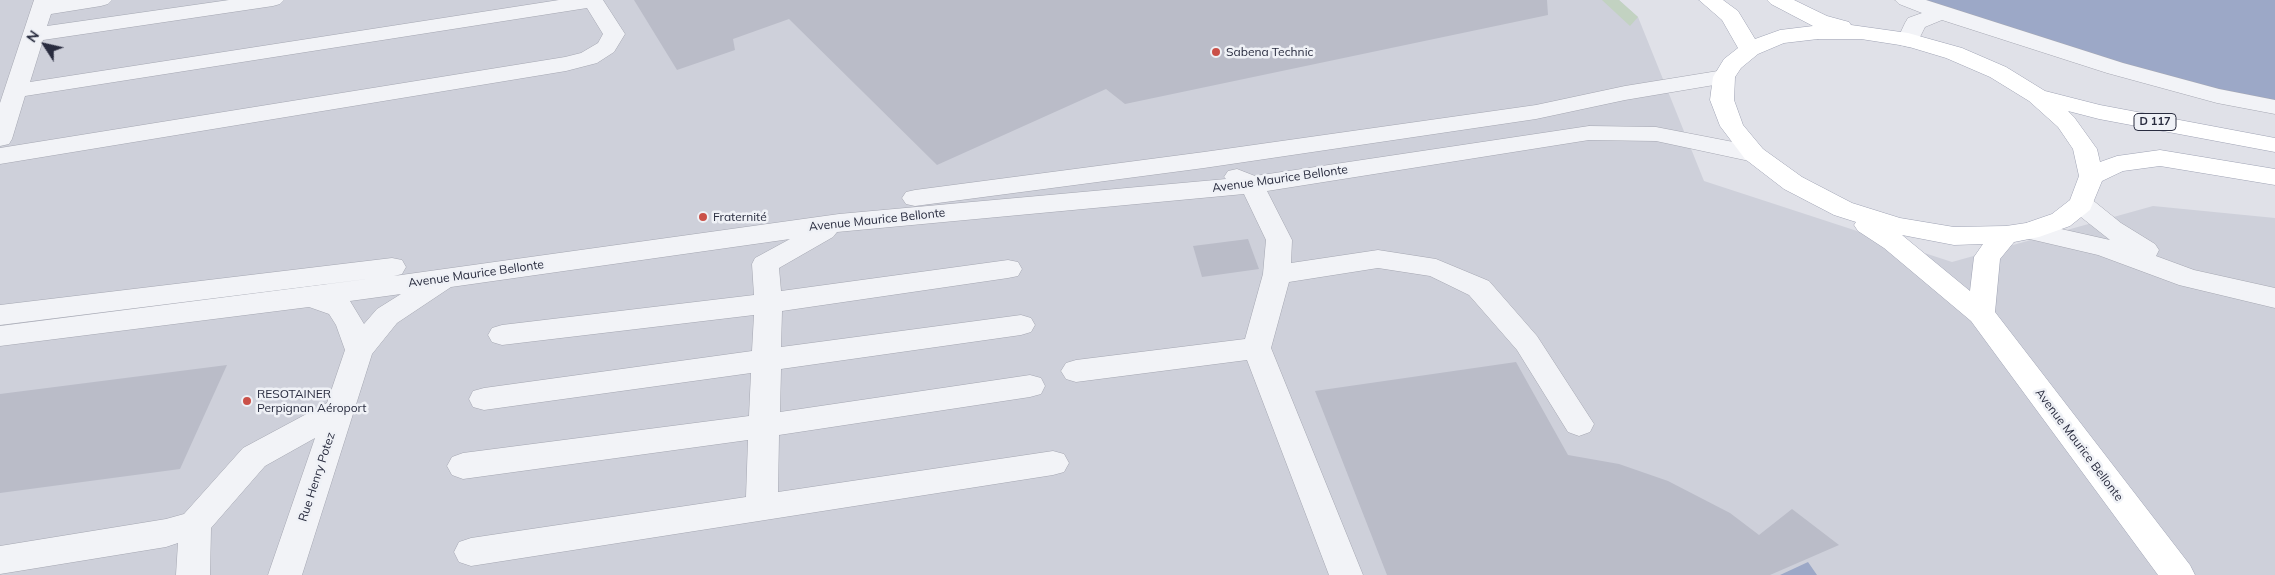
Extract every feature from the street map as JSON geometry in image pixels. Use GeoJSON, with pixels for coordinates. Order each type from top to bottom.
{"type":"FeatureCollection","features":[{"type":"Feature","properties":{"kind":"main road"},"geometry":{"type":"LineString","coordinates":[[1710,0],[1730,16],[1750,49]]}},
{"type":"Feature","properties":{"kind":"main road"},"geometry":{"type":"LineString","coordinates":[[1778,0],[1819,21],[1861,32],[1908,40],[1954,53],[1998,72],[2037,96],[2066,122],[2085,149],[2091,176],[2081,204],[2061,220],[2018,233],[1954,236],[1898,226],[1843,209],[1792,183],[1754,154],[1732,126],[1722,100],[1724,77],[1732,64],[1750,49],[1780,37],[1818,32],[1861,32]]}},
{"type":"Feature","properties":{"kind":"main road","name":"D 117"},"geometry":{"type":"LineString","coordinates":[[2037,96],[2099,112],[2275,145]]}},
{"type":"Feature","properties":{"kind":"main road"},"geometry":{"type":"LineString","coordinates":[[2091,176],[2117,164],[2160,158],[2275,177]]}},
{"type":"Feature","properties":{"kind":"main road","name":"Avenue Maurice Bellonte"},"geometry":{"type":"LineString","coordinates":[[1843,209],[1893,242],[1981,314],[2178,575]]}},
{"type":"Feature","properties":{"kind":"main road"},"geometry":{"type":"LineString","coordinates":[[1981,314],[1987,257],[2018,233]]}},
{"type":"Feature","properties":{"kind":"street"},"geometry":{"type":"LineString","coordinates":[[0,139],[43,4],[101,0]]}},
{"type":"Feature","properties":{"kind":"street"},"geometry":{"type":"LineString","coordinates":[[32,35],[274,0]]}},
{"type":"Feature","properties":{"kind":"street"},"geometry":{"type":"LineString","coordinates":[[0,156],[566,64],[589,58],[606,47],[614,34],[592,0],[15,91]]}},
{"type":"Feature","properties":{"kind":"street"},"geometry":{"type":"LineString","coordinates":[[1906,0],[1941,13],[2116,68],[2217,96],[2275,107]]}},
{"type":"Feature","properties":{"kind":"street"},"geometry":{"type":"LineString","coordinates":[[1908,40],[1916,23],[1941,13]]}},
{"type":"Feature","properties":{"kind":"street","name":"Avenue Maurice Bellonte"},"geometry":{"type":"LineString","coordinates":[[0,336],[310,297],[448,277],[840,215],[1536,112],[1724,77]]}},
{"type":"Feature","properties":{"kind":"street"},"geometry":{"type":"LineString","coordinates":[[1252,185],[1288,162],[1412,144],[1536,112]]}},
{"type":"Feature","properties":{"kind":"street","name":"Avenue Maurice Bellonte"},"geometry":{"type":"LineString","coordinates":[[0,315],[840,215],[1177,192],[1252,185],[1589,133],[1656,134],[1754,154]]}},
{"type":"Feature","properties":{"kind":"street"},"geometry":{"type":"LineString","coordinates":[[1177,192],[1204,160],[1252,185],[1280,240],[1277,274],[1256,348],[1346,575]]}},
{"type":"Feature","properties":{"kind":"street"},"geometry":{"type":"LineString","coordinates":[[2081,204],[2112,229],[2189,278]]}},
{"type":"Feature","properties":{"kind":"street"},"geometry":{"type":"LineString","coordinates":[[762,506],[768,303],[765,264],[840,215]]}},
{"type":"Feature","properties":{"kind":"street"},"geometry":{"type":"LineString","coordinates":[[2018,233],[2104,247],[2189,278],[2275,298]]}},
{"type":"Feature","properties":{"kind":"street"},"geometry":{"type":"LineString","coordinates":[[1277,274],[1378,259],[1436,268],[1479,288],[1527,343],[1580,424]]}},
{"type":"Feature","properties":{"kind":"street"},"geometry":{"type":"LineString","coordinates":[[502,335],[768,303],[1008,269]]}},
{"type":"Feature","properties":{"kind":"street"},"geometry":{"type":"LineString","coordinates":[[359,350],[387,316],[448,277]]}},
{"type":"Feature","properties":{"kind":"street"},"geometry":{"type":"LineString","coordinates":[[310,297],[339,307],[350,324],[359,350]]}},
{"type":"Feature","properties":{"kind":"street"},"geometry":{"type":"LineString","coordinates":[[484,399],[1021,325]]}},
{"type":"Feature","properties":{"kind":"street"},"geometry":{"type":"LineString","coordinates":[[1076,371],[1256,348]]}},
{"type":"Feature","properties":{"kind":"street","name":"Rue Henry Potez"},"geometry":{"type":"LineString","coordinates":[[285,575],[359,350]]}},
{"type":"Feature","properties":{"kind":"street"},"geometry":{"type":"LineString","coordinates":[[464,466],[764,426],[1030,386]]}},
{"type":"Feature","properties":{"kind":"street"},"geometry":{"type":"LineString","coordinates":[[0,560],[166,533],[195,524],[254,457],[339,410]]}},
{"type":"Feature","properties":{"kind":"street"},"geometry":{"type":"LineString","coordinates":[[471,552],[1053,463]]}},
{"type":"Feature","properties":{"kind":"street"},"geometry":{"type":"LineString","coordinates":[[193,575],[195,524]]}},
{"type":"Feature","properties":{"kind":"shaded area"},"geometry":{"type":"Polygon","coordinates":[[[0,0],[1619,0],[1638,17],[1704,181],[1952,262],[2153,206],[2275,218],[2275,575],[0,575],[0,0]]]}},
{"type":"Feature","properties":{"kind":"green space"},"geometry":{"type":"Polygon","coordinates":[[[1602,0],[1619,0],[1638,17],[1630,26],[1602,0]]]}},
{"type":"Feature","properties":{"kind":"water"},"geometry":{"type":"Polygon","coordinates":[[[1919,0],[2275,0],[2275,109],[2016,36],[1919,0]]]}},
{"type":"Feature","properties":{"kind":"water"},"geometry":{"type":"Polygon","coordinates":[[[1808,562],[1817,575],[1780,575],[1808,562]]]}},
{"type":"Feature","properties":{"kind":"building"},"geometry":{"type":"Polygon","coordinates":[[[634,0],[1547,0],[1548,15],[1125,104],[1106,89],[937,165],[789,19],[733,39],[735,50],[677,70],[634,0]]]}},
{"type":"Feature","properties":{"kind":"building"},"geometry":{"type":"Polygon","coordinates":[[[1248,239],[1259,269],[1202,277],[1193,246],[1248,239]]]}},
{"type":"Feature","properties":{"kind":"building"},"geometry":{"type":"Polygon","coordinates":[[[1516,362],[1568,455],[1619,464],[1668,481],[1730,513],[1759,535],[1792,509],[1839,545],[1770,575],[1387,575],[1315,391],[1516,362]]]}},
{"type":"Feature","properties":{"kind":"building"},"geometry":{"type":"Polygon","coordinates":[[[227,365],[180,469],[0,493],[0,394],[227,365]]]}},
{"type":"Feature","properties":{"kind":"place","name":"Sabena Technic"},"geometry":{"type":"Point","coordinates":[1216,52]}},
{"type":"Feature","properties":{"kind":"place","name":"Fraternité"},"geometry":{"type":"Point","coordinates":[703,217]}},
{"type":"Feature","properties":{"kind":"place","name":"RESOTAINER Perpignan Aéroport"},"geometry":{"type":"Point","coordinates":[247,401]}}]}
